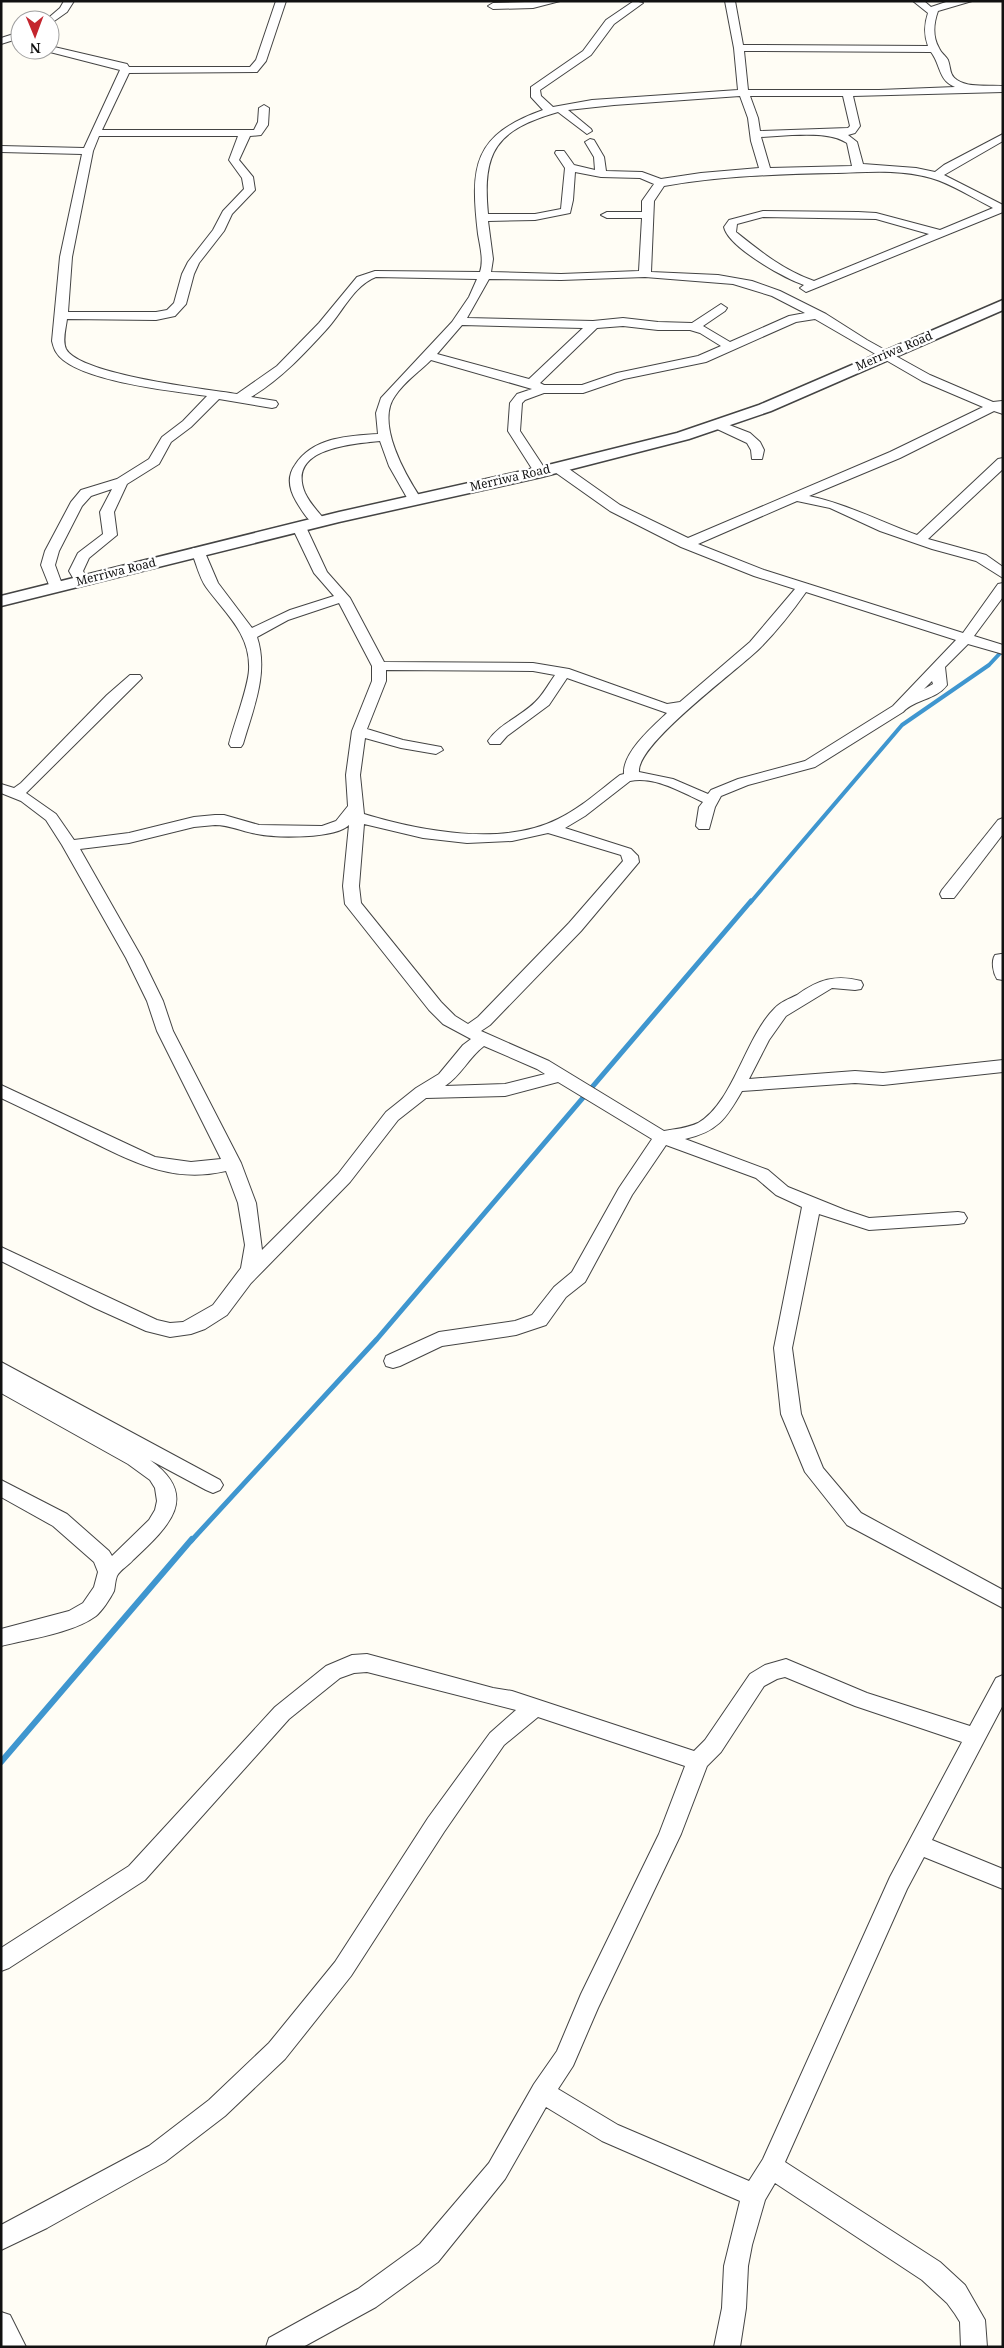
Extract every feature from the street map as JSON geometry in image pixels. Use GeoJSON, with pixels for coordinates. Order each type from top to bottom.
{"type":"FeatureCollection","features":[{"type":"Feature","properties":{"kind":"street"},"geometry":{"type":"LineString","coordinates":[[60,13],[69,1]]}},
{"type":"Feature","properties":{"kind":"street"},"geometry":{"type":"LineString","coordinates":[[60,51],[108,61],[122,66],[125,70],[253,70],[262,59],[263,50],[281,1]]}},
{"type":"Feature","properties":{"kind":"street"},"geometry":{"type":"LineString","coordinates":[[494,5],[534,5],[555,1]]}},
{"type":"Feature","properties":{"kind":"street"},"geometry":{"type":"LineString","coordinates":[[730,1],[739,48],[741,81],[753,118],[765,172]]}},
{"type":"Feature","properties":{"kind":"street"},"geometry":{"type":"LineString","coordinates":[[918,1],[932,12]]}},
{"type":"Feature","properties":{"kind":"street"},"geometry":{"type":"LineString","coordinates":[[967,1],[939,6],[932,12],[929,28],[934,49],[943,60],[946,76],[952,82],[963,87],[986,89]]}},
{"type":"Feature","properties":{"kind":"street"},"geometry":{"type":"LineString","coordinates":[[601,174],[599,157],[589,136],[536,97],[535,89],[587,53],[610,22],[638,3]]}},
{"type":"Feature","properties":{"kind":"street"},"geometry":{"type":"LineString","coordinates":[[739,48],[934,49]]}},
{"type":"Feature","properties":{"kind":"street"},"geometry":{"type":"LineString","coordinates":[[125,70],[88,151],[66,257],[58,344],[67,358],[84,367],[109,376],[272,404]]}},
{"type":"Feature","properties":{"kind":"street"},"geometry":{"type":"LineString","coordinates":[[415,500],[408,490],[384,437],[382,425],[385,402],[458,322],[477,294],[487,262],[482,218],[485,154],[493,142],[513,127],[555,110],[602,102],[744,93],[847,93],[1003,89]]}},
{"type":"Feature","properties":{"kind":"street"},"geometry":{"type":"LineString","coordinates":[[756,134],[851,131],[855,126],[847,93]]}},
{"type":"Feature","properties":{"kind":"street"},"geometry":{"type":"LineString","coordinates":[[96,133],[246,134],[259,132],[262,129],[264,108]]}},
{"type":"Feature","properties":{"kind":"street"},"geometry":{"type":"LineString","coordinates":[[834,133],[850,140],[854,146],[857,165],[870,169]]}},
{"type":"Feature","properties":{"kind":"street"},"geometry":{"type":"LineString","coordinates":[[62,315],[156,316],[171,313],[176,309],[181,301],[188,274],[194,262],[218,230],[227,214],[249,190],[248,178],[234,160],[241,140],[246,134]]}},
{"type":"Feature","properties":{"kind":"street"},"geometry":{"type":"LineString","coordinates":[[937,176],[948,167],[1003,137]]}},
{"type":"Feature","properties":{"kind":"street"},"geometry":{"type":"LineString","coordinates":[[1,149],[88,151]]}},
{"type":"Feature","properties":{"kind":"street"},"geometry":{"type":"LineString","coordinates":[[482,218],[535,218],[551,216],[566,211],[569,200],[567,192],[570,168],[560,153]]}},
{"type":"Feature","properties":{"kind":"street"},"geometry":{"type":"LineString","coordinates":[[570,168],[601,174],[642,175],[660,183],[694,177],[765,172],[870,169],[916,171],[937,176],[1002,208]]}},
{"type":"Feature","properties":{"kind":"street"},"geometry":{"type":"LineString","coordinates":[[645,274],[648,201],[658,190],[660,183]]}},
{"type":"Feature","properties":{"kind":"street"},"geometry":{"type":"LineString","coordinates":[[781,295],[815,285],[1002,208]]}},
{"type":"Feature","properties":{"kind":"street"},"geometry":{"type":"LineString","coordinates":[[815,285],[790,276],[769,264],[731,233],[730,227],[733,222],[763,214],[858,215],[876,216],[939,233]]}},
{"type":"Feature","properties":{"kind":"street"},"geometry":{"type":"LineString","coordinates":[[607,215],[648,215]]}},
{"type":"Feature","properties":{"kind":"street"},"geometry":{"type":"LineString","coordinates":[[238,399],[271,378],[294,356],[323,326],[361,279],[366,276],[375,274],[483,274],[561,277],[645,274],[732,280],[781,295],[793,300],[884,355],[949,389],[999,406]]}},
{"type":"Feature","properties":{"kind":"street","name":"Merriwa Road"},"geometry":{"type":"LineString","coordinates":[[1,601],[198,551],[541,472],[683,436],[765,408],[1003,304]]}},
{"type":"Feature","properties":{"kind":"street"},"geometry":{"type":"LineString","coordinates":[[695,326],[721,308]]}},
{"type":"Feature","properties":{"kind":"street"},"geometry":{"type":"LineString","coordinates":[[429,356],[537,387],[583,389],[621,376],[702,360],[793,319],[816,315]]}},
{"type":"Feature","properties":{"kind":"street"},"geometry":{"type":"LineString","coordinates":[[458,322],[492,321],[593,325],[623,322],[652,326],[695,326],[731,348]]}},
{"type":"Feature","properties":{"kind":"street"},"geometry":{"type":"LineString","coordinates":[[541,472],[514,432],[516,403],[537,387],[544,371],[582,338],[593,325]]}},
{"type":"Feature","properties":{"kind":"street"},"geometry":{"type":"LineString","coordinates":[[56,587],[48,564],[50,556],[76,505],[86,493],[122,482],[154,461],[166,440],[187,424],[215,395]]}},
{"type":"Feature","properties":{"kind":"street"},"geometry":{"type":"LineString","coordinates":[[686,544],[798,498],[999,406]]}},
{"type":"Feature","properties":{"kind":"street"},"geometry":{"type":"LineString","coordinates":[[719,425],[754,442],[758,448],[757,456]]}},
{"type":"Feature","properties":{"kind":"street"},"geometry":{"type":"LineString","coordinates":[[319,522],[304,504],[296,482],[300,465],[320,448],[335,442],[384,437]]}},
{"type":"Feature","properties":{"kind":"street"},"geometry":{"type":"LineString","coordinates":[[920,539],[1003,462]]}},
{"type":"Feature","properties":{"kind":"street"},"geometry":{"type":"LineString","coordinates":[[557,467],[615,508],[686,544],[742,567],[997,648]]}},
{"type":"Feature","properties":{"kind":"street"},"geometry":{"type":"LineString","coordinates":[[81,580],[76,571],[82,556],[110,535],[107,512],[122,482]]}},
{"type":"Feature","properties":{"kind":"street"},"geometry":{"type":"LineString","coordinates":[[798,498],[834,504],[885,528],[937,546],[982,558],[1003,574]]}},
{"type":"Feature","properties":{"kind":"street"},"geometry":{"type":"LineString","coordinates":[[299,527],[321,574],[343,598],[379,666],[378,682],[359,731],[353,775],[356,812],[351,886],[354,904],[435,1006],[449,1020],[476,1035],[543,1065],[662,1137],[762,1174],[782,1191],[839,1215],[869,1224],[958,1218]]}},
{"type":"Feature","properties":{"kind":"street"},"geometry":{"type":"LineString","coordinates":[[198,551],[211,584],[231,607],[250,636],[255,651],[256,671],[236,744]]}},
{"type":"Feature","properties":{"kind":"street"},"geometry":{"type":"LineString","coordinates":[[632,775],[631,766],[635,756],[670,718],[755,644],[788,608],[803,587]]}},
{"type":"Feature","properties":{"kind":"street"},"geometry":{"type":"LineString","coordinates":[[704,826],[710,800],[721,790],[743,782],[810,764],[888,716],[905,702],[966,638],[1003,588]]}},
{"type":"Feature","properties":{"kind":"street"},"geometry":{"type":"LineString","coordinates":[[250,636],[276,619],[296,611],[343,598]]}},
{"type":"Feature","properties":{"kind":"street"},"geometry":{"type":"LineString","coordinates":[[379,666],[533,666],[564,672],[666,709],[685,705]]}},
{"type":"Feature","properties":{"kind":"street"},"geometry":{"type":"LineString","coordinates":[[495,741],[502,733],[544,702],[564,672]]}},
{"type":"Feature","properties":{"kind":"street"},"geometry":{"type":"LineString","coordinates":[[8,791],[26,786],[112,698],[135,678]]}},
{"type":"Feature","properties":{"kind":"street"},"geometry":{"type":"LineString","coordinates":[[359,731],[401,744],[436,750]]}},
{"type":"Feature","properties":{"kind":"street"},"geometry":{"type":"LineString","coordinates":[[356,812],[418,834],[458,838],[512,837],[549,828],[575,816],[625,778],[632,775],[644,775],[710,800]]}},
{"type":"Feature","properties":{"kind":"street"},"geometry":{"type":"LineString","coordinates":[[8,791],[40,807],[51,817],[70,845],[134,958],[155,1001],[165,1031],[232,1163],[247,1203],[254,1245],[250,1268],[244,1280]]}},
{"type":"Feature","properties":{"kind":"street"},"geometry":{"type":"LineString","coordinates":[[70,845],[129,838],[194,822],[216,820],[224,820],[258,830],[324,830],[341,824],[356,812]]}},
{"type":"Feature","properties":{"kind":"street"},"geometry":{"type":"LineString","coordinates":[[948,894],[1003,823]]}},
{"type":"Feature","properties":{"kind":"street"},"geometry":{"type":"LineString","coordinates":[[1,1253],[101,1303],[153,1326],[170,1330],[184,1329],[198,1324],[220,1310],[244,1280],[344,1178],[376,1139],[388,1120],[422,1092],[445,1078],[469,1049],[484,1021],[575,927],[632,862],[626,852],[549,828]]}},
{"type":"Feature","properties":{"kind":"street"},"geometry":{"type":"LineString","coordinates":[[393,1361],[439,1340],[516,1328],[539,1320],[560,1292],[579,1277],[625,1192],[662,1137],[704,1128],[722,1111],[737,1086],[759,1040],[782,1010],[824,984],[836,981],[855,985]]}},
{"type":"Feature","properties":{"kind":"street"},"geometry":{"type":"LineString","coordinates":[[737,1086],[855,1077],[883,1079],[1003,1066]]}},
{"type":"Feature","properties":{"kind":"street"},"geometry":{"type":"LineString","coordinates":[[422,1092],[505,1090],[559,1076]]}},
{"type":"Feature","properties":{"kind":"street"},"geometry":{"type":"LineString","coordinates":[[1,1091],[150,1162],[190,1169],[216,1167],[232,1163]]}},
{"type":"Feature","properties":{"kind":"street"},"geometry":{"type":"LineString","coordinates":[[812,1203],[782,1348],[790,1414],[815,1472],[854,1519],[1003,1600]]}},
{"type":"Feature","properties":{"kind":"street"},"geometry":{"type":"LineString","coordinates":[[1,1369],[213,1485]]}},
{"type":"Feature","properties":{"kind":"street"},"geometry":{"type":"LineString","coordinates":[[1,1384],[135,1459],[157,1475],[165,1486],[167,1501],[165,1512],[156,1526],[108,1572],[104,1590],[90,1609],[75,1618],[1,1638]]}},
{"type":"Feature","properties":{"kind":"street"},"geometry":{"type":"LineString","coordinates":[[1,1488],[60,1520],[102,1557],[108,1572]]}},
{"type":"Feature","properties":{"kind":"street"},"geometry":{"type":"LineString","coordinates":[[1,1961],[137,1873],[282,1713],[333,1672],[352,1664],[367,1664],[535,1707],[698,1761]]}},
{"type":"Feature","properties":{"kind":"street"},"geometry":{"type":"LineString","coordinates":[[278,2347],[367,2298],[429,2252],[497,2171],[542,2092],[565,2058],[589,2002],[670,1834],[698,1761],[713,1746],[757,1680],[772,1671],[786,1668],[862,1700],[975,1737]]}},
{"type":"Feature","properties":{"kind":"street"},"geometry":{"type":"LineString","coordinates":[[727,2347],[734,2308],[738,2259],[754,2195],[771,2167],[891,1901],[1003,1684]]}},
{"type":"Feature","properties":{"kind":"street"},"geometry":{"type":"LineString","coordinates":[[1,2238],[38,2220],[157,2154],[218,2108],[277,2051],[343,1969],[436,1825],[497,1739],[535,1707]]}},
{"type":"Feature","properties":{"kind":"street"},"geometry":{"type":"LineString","coordinates":[[919,1845],[1003,1879]]}},
{"type":"Feature","properties":{"kind":"street"},"geometry":{"type":"LineString","coordinates":[[542,2092],[610,2133],[754,2195]]}},
{"type":"Feature","properties":{"kind":"street"},"geometry":{"type":"LineString","coordinates":[[771,2167],[931,2272],[956,2294],[972,2320],[974,2347]]}},
{"type":"Feature","properties":{"kind":"street"},"geometry":{"type":"LineString","coordinates":[[1,2324],[14,2347]]}},
{"type":"Feature","properties":{"kind":"waterway"},"geometry":{"type":"LineString","coordinates":[[750,903],[902,725],[989,665],[1003,650]]}},
{"type":"Feature","properties":{"kind":"waterway"},"geometry":{"type":"LineString","coordinates":[[191,1541],[377,1339],[751,901]]}},
{"type":"Feature","properties":{"kind":"waterway"},"geometry":{"type":"LineString","coordinates":[[1,1762],[192,1539]]}}]}
